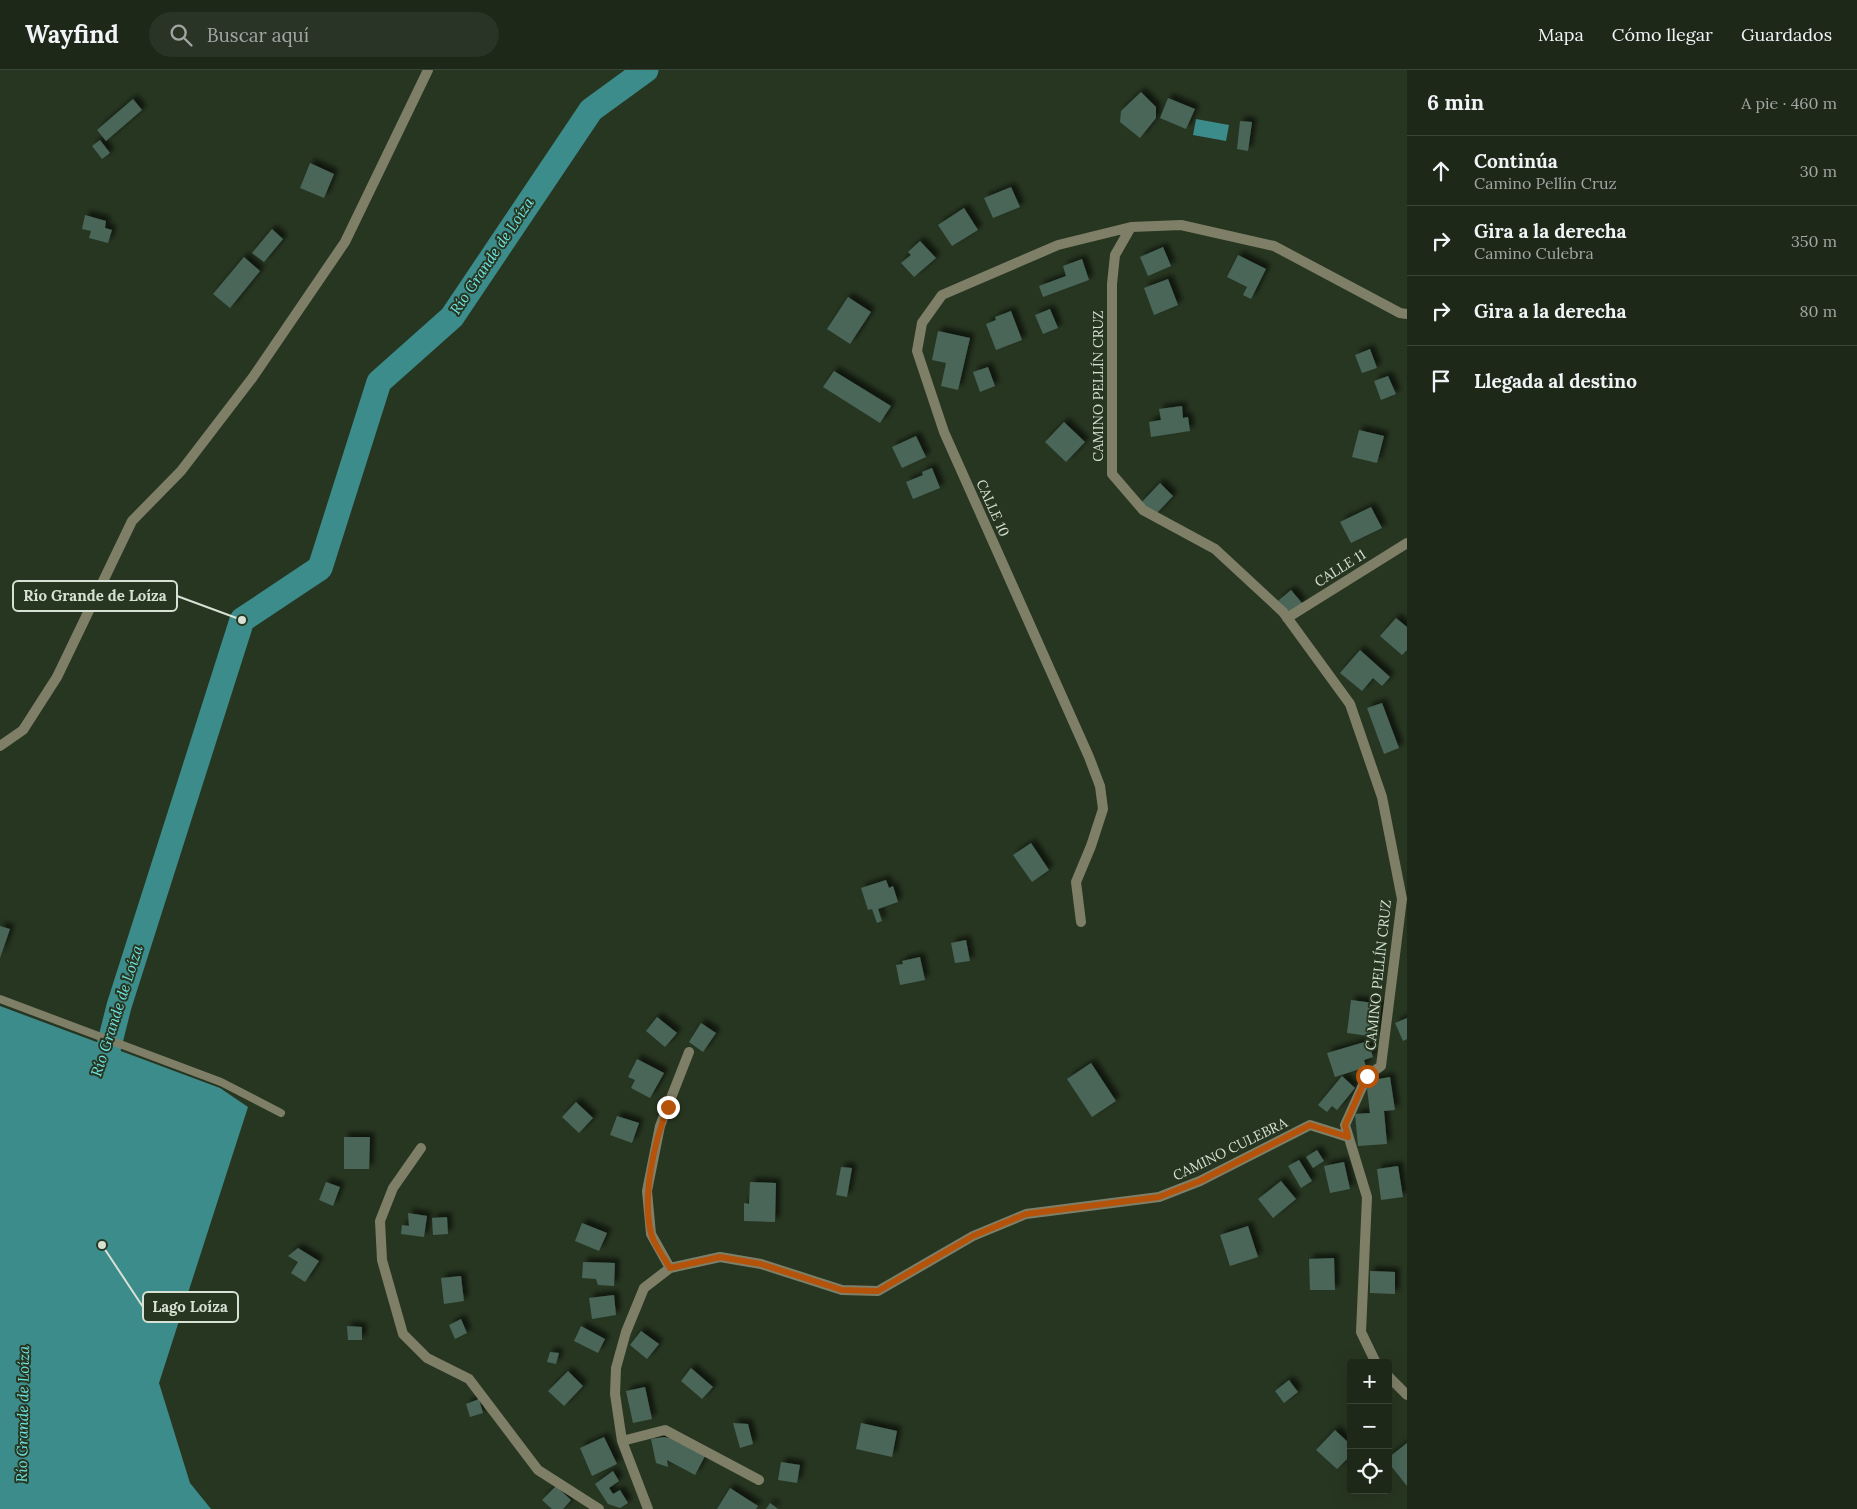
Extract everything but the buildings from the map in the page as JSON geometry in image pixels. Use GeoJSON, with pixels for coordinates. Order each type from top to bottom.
{"type":"FeatureCollection","features":[{"type":"Feature","properties":{"kind":"street"},"geometry":{"type":"LineString","coordinates":[[0,746],[22,730],[57,677],[132,521],[181,471],[254,377],[345,242],[428,70]]}},
{"type":"Feature","properties":{"kind":"street"},"geometry":{"type":"LineString","coordinates":[[1131,227],[1181,225],[1274,246],[1400,313],[1407,314]]}},
{"type":"Feature","properties":{"kind":"street","name":"CAMINO PELLÍN CRUZ"},"geometry":{"type":"LineString","coordinates":[[1131,227],[1115,255],[1112,284],[1112,474],[1142,510],[1215,549],[1287,618],[1350,704],[1382,797],[1402,899],[1381,1066],[1367,1076],[1345,1125],[1348,1137]]}},
{"type":"Feature","properties":{"kind":"street","name":"CALLE 10"},"geometry":{"type":"LineString","coordinates":[[1080,922],[1076,882],[1103,809],[1100,786],[1089,757],[944,432],[917,351],[922,323],[942,295],[1058,245],[1131,227]]}},
{"type":"Feature","properties":{"kind":"street","name":"CALLE 11"},"geometry":{"type":"LineString","coordinates":[[1287,618],[1407,543]]}},
{"type":"Feature","properties":{"kind":"street"},"geometry":{"type":"LineString","coordinates":[[670,1268],[651,1234],[647,1191],[660,1126],[689,1052]]}},
{"type":"Feature","properties":{"kind":"street","name":"CAMINO CULEBRA"},"geometry":{"type":"LineString","coordinates":[[648,1509],[622,1441],[615,1394],[616,1368],[623,1341],[644,1288],[670,1268],[720,1257],[761,1264],[842,1290],[878,1291],[973,1236],[1026,1214],[1159,1197],[1200,1181],[1310,1125],[1348,1137]]}},
{"type":"Feature","properties":{"kind":"street"},"geometry":{"type":"LineString","coordinates":[[1348,1137],[1367,1197],[1361,1332],[1374,1359]]}},
{"type":"Feature","properties":{"kind":"street"},"geometry":{"type":"LineString","coordinates":[[421,1148],[393,1188],[380,1221],[382,1260],[403,1334],[427,1358],[469,1379],[538,1470],[599,1509]]}},
{"type":"Feature","properties":{"kind":"street"},"geometry":{"type":"LineString","coordinates":[[1392,1380],[1407,1395]]}},
{"type":"Feature","properties":{"kind":"street"},"geometry":{"type":"LineString","coordinates":[[622,1441],[665,1430],[759,1480]]}},
{"type":"Feature","properties":{"kind":"lane"},"geometry":{"type":"LineString","coordinates":[[0,1000],[220,1082],[281,1113]]}},
{"type":"Feature","properties":{"kind":"water"},"geometry":{"type":"Polygon","coordinates":[[[1196,119],[1229,125],[1226,141],[1193,135],[1196,119]]]}},
{"type":"Feature","properties":{"kind":"water"},"geometry":{"type":"Polygon","coordinates":[[[0,1006],[220,1088],[248,1107],[159,1383],[190,1483],[211,1509],[0,1509],[0,1006]]]}},
{"type":"Feature","properties":{"kind":"waterway","name":"Río Grande de Loíza"},"geometry":{"type":"LineString","coordinates":[[97,1078],[109,1046],[119,1006],[242,620],[320,568],[379,382],[452,317],[591,110],[646,70]]}},
{"type":"Feature","properties":{"kind":"place","name":"Río Grande de Loíza"},"geometry":{"type":"Point","coordinates":[242,620]}},
{"type":"Feature","properties":{"kind":"place","name":"Lago Loíza"},"geometry":{"type":"Point","coordinates":[102,1245]}},
{"type":"Feature","properties":{"kind":"route"},"geometry":{"type":"LineString","coordinates":[[668,1107],[660,1126],[647,1191],[651,1234],[670,1268],[720,1257],[761,1264],[842,1290],[878,1291],[973,1236],[1026,1214],[1159,1197],[1200,1181],[1310,1125],[1348,1137],[1345,1125],[1367,1076]]}}]}
